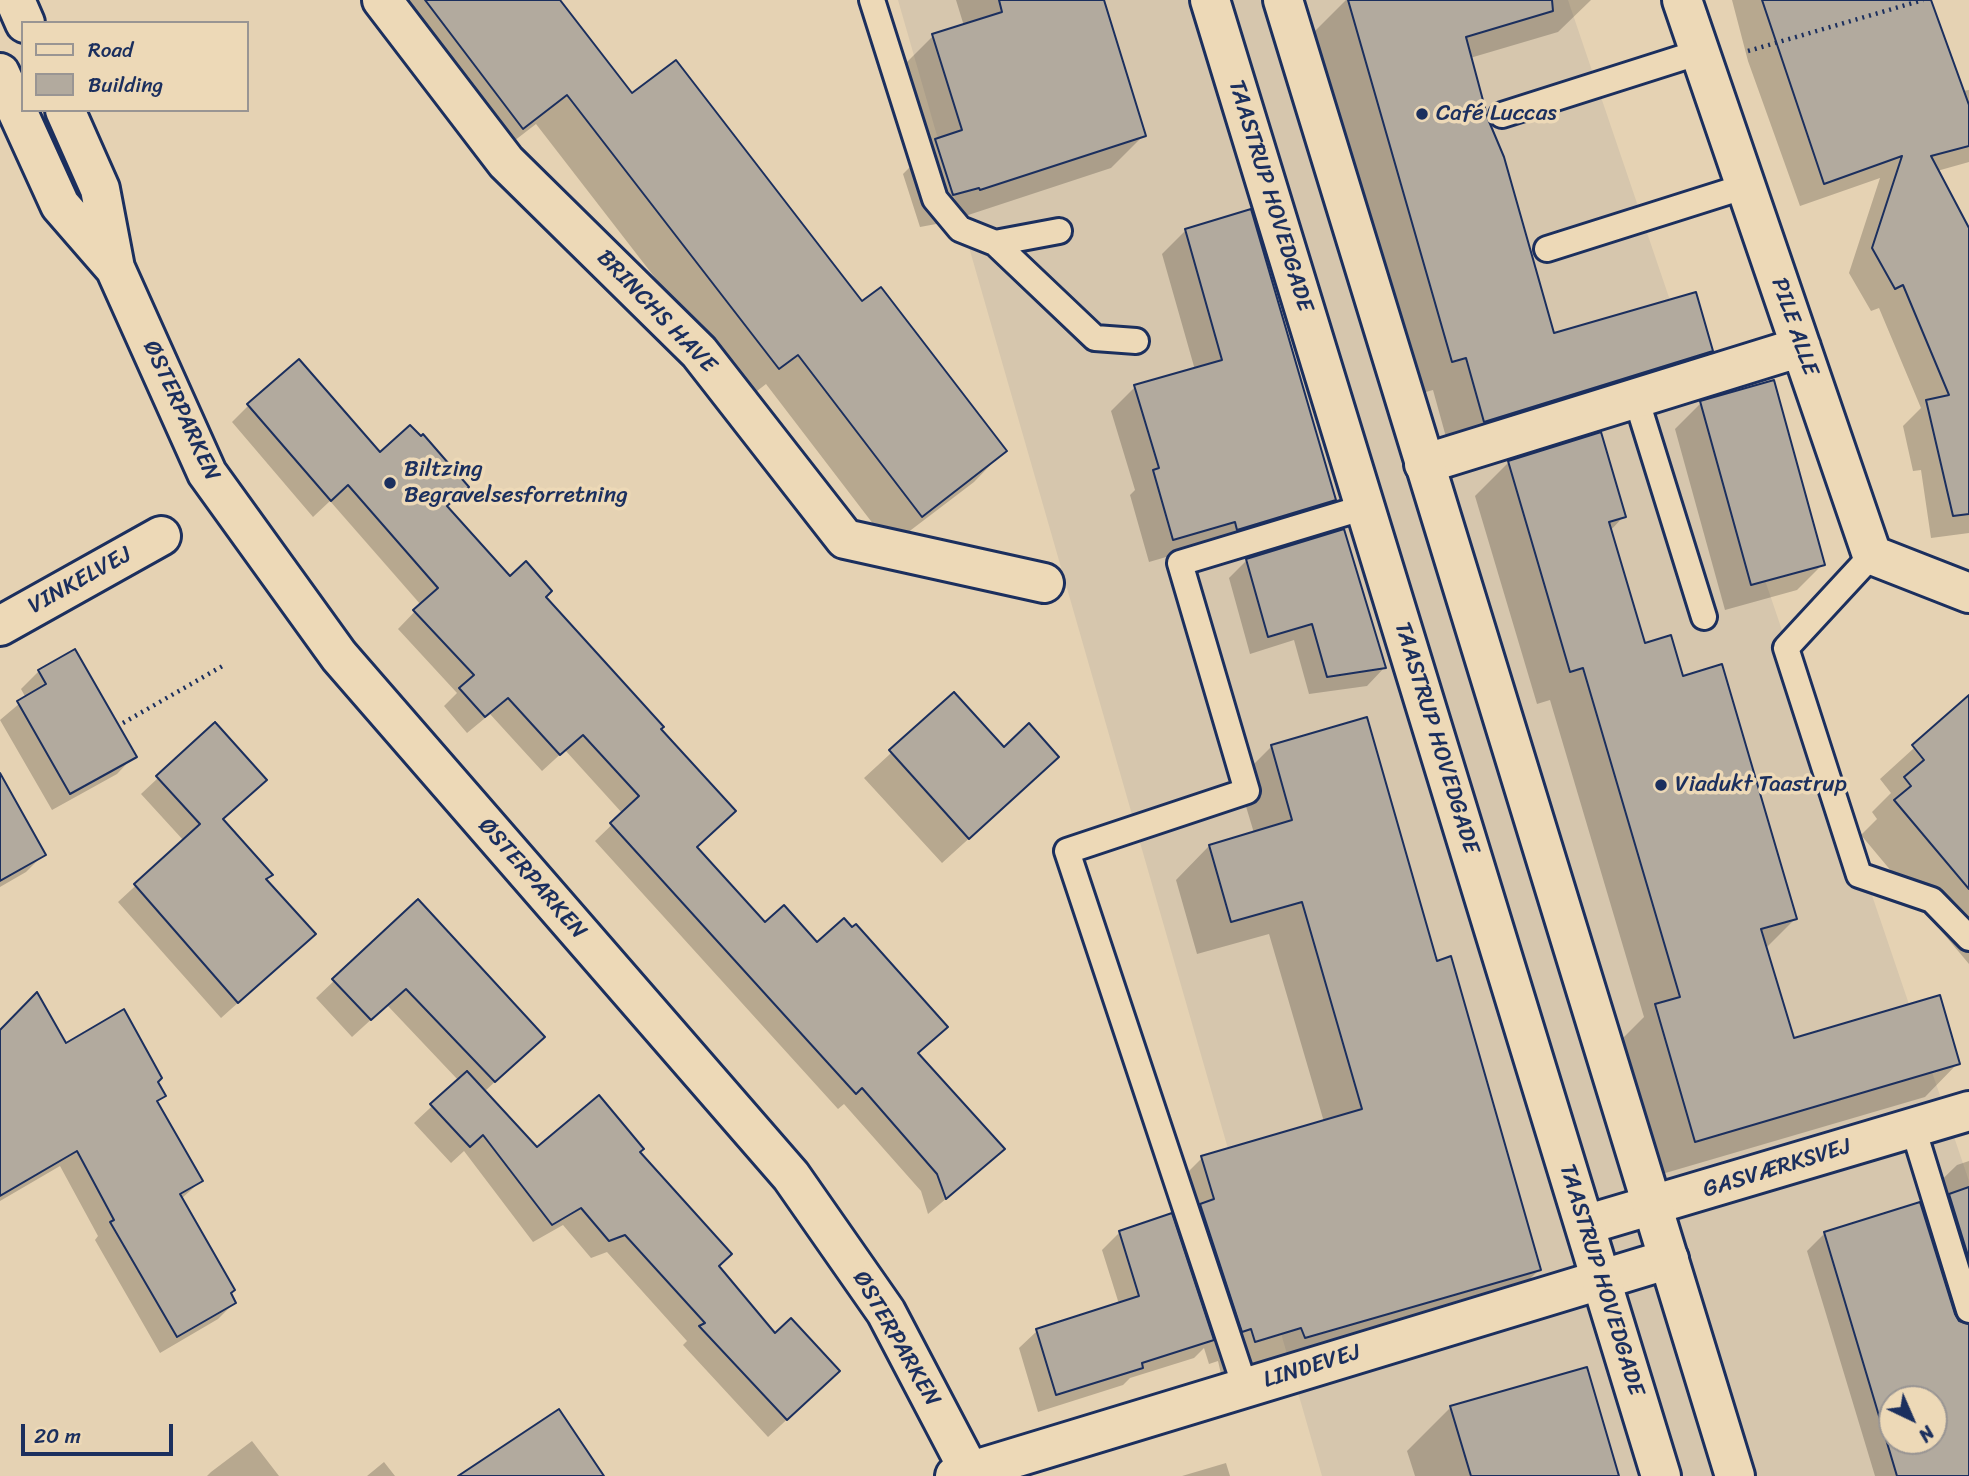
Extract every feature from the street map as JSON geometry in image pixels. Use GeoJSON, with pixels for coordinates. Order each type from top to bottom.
{"type":"FeatureCollection","features":[{"type":"Feature","properties":{"kind":"street"},"geometry":{"type":"LineString","coordinates":[[15,0],[24,21]]}},
{"type":"Feature","properties":{"kind":"street","name":"BRINCHS HAVE"},"geometry":{"type":"LineString","coordinates":[[382,0],[506,162],[699,352],[845,540],[1044,583]]}},
{"type":"Feature","properties":{"kind":"street","name":"TAASTRUP HOVEDGADE"},"geometry":{"type":"LineString","coordinates":[[1210,0],[1661,1476]]}},
{"type":"Feature","properties":{"kind":"street"},"geometry":{"type":"LineString","coordinates":[[1283,0],[1735,1476]]}},
{"type":"Feature","properties":{"kind":"street","name":"PILE ALLE"},"geometry":{"type":"LineString","coordinates":[[1682,0],[1872,555]]}},
{"type":"Feature","properties":{"kind":"street","name":"ØSTERPARKEN"},"geometry":{"type":"LineString","coordinates":[[0,73],[60,205],[115,268]]}},
{"type":"Feature","properties":{"kind":"street","name":"ØSTERPARKEN"},"geometry":{"type":"LineString","coordinates":[[66,112],[100,189],[115,268],[207,473],[339,656],[791,1176],[886,1312],[966,1474]]}},
{"type":"Feature","properties":{"kind":"street"},"geometry":{"type":"LineString","coordinates":[[1424,464],[1801,347]]}},
{"type":"Feature","properties":{"kind":"street","name":"VINKELVEJ"},"geometry":{"type":"LineString","coordinates":[[0,626],[161,536]]}},
{"type":"Feature","properties":{"kind":"street"},"geometry":{"type":"LineString","coordinates":[[1872,555],[1969,593]]}},
{"type":"Feature","properties":{"kind":"street","name":"GASVÆRKSVEJ"},"geometry":{"type":"LineString","coordinates":[[1585,1225],[1969,1111]]}},
{"type":"Feature","properties":{"kind":"street","name":"LINDEVEJ"},"geometry":{"type":"LineString","coordinates":[[966,1474],[1669,1259]]}},
{"type":"Feature","properties":{"kind":"lane"},"geometry":{"type":"LineString","coordinates":[[872,0],[935,199],[960,229],[995,243],[1095,338],[1136,341]]}},
{"type":"Feature","properties":{"kind":"lane"},"geometry":{"type":"LineString","coordinates":[[1502,115],[1702,58]]}},
{"type":"Feature","properties":{"kind":"lane"},"geometry":{"type":"LineString","coordinates":[[1547,249],[1746,186]]}},
{"type":"Feature","properties":{"kind":"lane"},"geometry":{"type":"LineString","coordinates":[[995,243],[1059,231]]}},
{"type":"Feature","properties":{"kind":"lane"},"geometry":{"type":"LineString","coordinates":[[1636,398],[1704,617]]}},
{"type":"Feature","properties":{"kind":"lane"},"geometry":{"type":"LineString","coordinates":[[1245,1387],[1067,851],[1247,791],[1180,563],[1365,507]]}},
{"type":"Feature","properties":{"kind":"lane"},"geometry":{"type":"LineString","coordinates":[[1872,555],[1786,648],[1859,875],[1932,900],[1969,938]]}},
{"type":"Feature","properties":{"kind":"lane"},"geometry":{"type":"LineString","coordinates":[[1913,1128],[1969,1311]]}},
{"type":"Feature","properties":{"kind":"path"},"geometry":{"type":"LineString","coordinates":[[1702,58],[1923,0]]}},
{"type":"Feature","properties":{"kind":"path"},"geometry":{"type":"LineString","coordinates":[[123,723],[226,664]]}},
{"type":"Feature","properties":{"kind":"shaded area"},"geometry":{"type":"Polygon","coordinates":[[[898,0],[1568,0],[1969,1181],[1969,1476],[1322,1476],[898,0]]]}},
{"type":"Feature","properties":{"kind":"building"},"geometry":{"type":"Polygon","coordinates":[[[425,0],[560,0],[632,93],[676,60],[862,301],[881,287],[1007,451],[922,517],[798,355],[779,369],[567,95],[523,129],[425,0]]]}},
{"type":"Feature","properties":{"kind":"building"},"geometry":{"type":"Polygon","coordinates":[[[999,0],[1104,0],[1146,136],[980,190],[979,188],[953,195],[935,139],[962,130],[932,34],[1002,12],[999,0]]]}},
{"type":"Feature","properties":{"kind":"building"},"geometry":{"type":"Polygon","coordinates":[[[1348,0],[1552,0],[1553,11],[1466,37],[1488,119],[1504,157],[1554,333],[1696,292],[1713,351],[1484,422],[1466,358],[1452,362],[1348,0]]]}},
{"type":"Feature","properties":{"kind":"building"},"geometry":{"type":"Polygon","coordinates":[[[1762,0],[1931,0],[1969,105],[1969,146],[1931,156],[1969,228],[1969,514],[1953,516],[1926,400],[1949,395],[1903,285],[1895,289],[1872,248],[1902,156],[1824,184],[1762,0]]]}},
{"type":"Feature","properties":{"kind":"building"},"geometry":{"type":"Polygon","coordinates":[[[1251,209],[1336,500],[1237,530],[1235,522],[1173,540],[1153,470],[1159,468],[1134,385],[1222,360],[1185,229],[1251,209]]]}},
{"type":"Feature","properties":{"kind":"building"},"geometry":{"type":"Polygon","coordinates":[[[299,359],[380,452],[410,425],[421,436],[423,434],[469,487],[447,506],[510,576],[526,561],[552,591],[546,597],[736,811],[697,847],[765,922],[784,905],[817,942],[844,918],[852,927],[856,924],[948,1027],[918,1053],[1005,1149],[946,1199],[937,1174],[862,1088],[856,1094],[610,823],[639,796],[583,735],[560,755],[508,698],[485,717],[459,688],[474,675],[413,610],[438,588],[348,485],[331,501],[247,404],[299,359]]]}},
{"type":"Feature","properties":{"kind":"building"},"geometry":{"type":"Polygon","coordinates":[[[1774,380],[1825,565],[1751,585],[1700,401],[1774,380]]]}},
{"type":"Feature","properties":{"kind":"building"},"geometry":{"type":"Polygon","coordinates":[[[1601,432],[1626,517],[1609,522],[1645,643],[1671,635],[1683,676],[1722,664],[1797,919],[1761,929],[1794,1038],[1940,995],[1960,1064],[1695,1142],[1655,1004],[1680,997],[1583,668],[1570,672],[1508,461],[1601,432]]]}},
{"type":"Feature","properties":{"kind":"building"},"geometry":{"type":"Polygon","coordinates":[[[1344,529],[1386,668],[1327,677],[1312,624],[1268,637],[1246,559],[1344,529]]]}},
{"type":"Feature","properties":{"kind":"building"},"geometry":{"type":"Polygon","coordinates":[[[75,649],[137,757],[70,794],[17,701],[46,684],[38,670],[75,649]]]}},
{"type":"Feature","properties":{"kind":"building"},"geometry":{"type":"Polygon","coordinates":[[[954,692],[1004,747],[1029,723],[1059,757],[969,839],[889,750],[954,692]]]}},
{"type":"Feature","properties":{"kind":"building"},"geometry":{"type":"Polygon","coordinates":[[[1969,695],[1969,889],[1894,800],[1911,786],[1904,777],[1924,760],[1912,745],[1969,695]]]}},
{"type":"Feature","properties":{"kind":"building"},"geometry":{"type":"Polygon","coordinates":[[[1367,717],[1437,961],[1451,956],[1541,1270],[1305,1338],[1301,1328],[1255,1342],[1251,1329],[1242,1332],[1200,1204],[1214,1199],[1201,1156],[1362,1109],[1302,902],[1231,922],[1209,845],[1292,820],[1271,745],[1367,717]]]}},
{"type":"Feature","properties":{"kind":"building"},"geometry":{"type":"Polygon","coordinates":[[[215,722],[267,780],[223,819],[273,875],[266,879],[316,934],[238,1003],[134,884],[200,824],[156,776],[215,722]]]}},
{"type":"Feature","properties":{"kind":"building"},"geometry":{"type":"Polygon","coordinates":[[[0,773],[46,855],[0,881],[0,773]]]}},
{"type":"Feature","properties":{"kind":"building"},"geometry":{"type":"Polygon","coordinates":[[[418,899],[545,1037],[495,1082],[406,989],[371,1020],[332,979],[418,899]]]}},
{"type":"Feature","properties":{"kind":"building"},"geometry":{"type":"Polygon","coordinates":[[[37,992],[66,1043],[124,1009],[162,1078],[158,1082],[166,1096],[157,1101],[203,1181],[180,1194],[235,1290],[231,1293],[236,1303],[177,1337],[110,1222],[114,1220],[77,1151],[0,1196],[0,1030],[37,992]]]}},
{"type":"Feature","properties":{"kind":"building"},"geometry":{"type":"Polygon","coordinates":[[[467,1071],[537,1147],[599,1095],[644,1149],[640,1152],[732,1254],[719,1266],[775,1333],[791,1318],[840,1371],[787,1420],[699,1326],[705,1323],[625,1235],[609,1241],[581,1208],[552,1225],[483,1135],[470,1147],[430,1104],[467,1071]]]}},
{"type":"Feature","properties":{"kind":"building"},"geometry":{"type":"Polygon","coordinates":[[[1969,1187],[1969,1259],[1949,1194],[1969,1187]]]}},
{"type":"Feature","properties":{"kind":"building"},"geometry":{"type":"Polygon","coordinates":[[[1920,1202],[1955,1314],[1959,1321],[1969,1324],[1969,1476],[1897,1476],[1891,1455],[1948,1455],[1948,1385],[1878,1385],[1878,1412],[1824,1232],[1920,1202]]]}},
{"type":"Feature","properties":{"kind":"building"},"geometry":{"type":"Polygon","coordinates":[[[1172,1213],[1214,1340],[1142,1363],[1143,1368],[1056,1395],[1036,1329],[1139,1296],[1119,1231],[1172,1213]]]}},
{"type":"Feature","properties":{"kind":"building"},"geometry":{"type":"Polygon","coordinates":[[[1587,1367],[1619,1476],[1471,1476],[1450,1406],[1587,1367]]]}},
{"type":"Feature","properties":{"kind":"building"},"geometry":{"type":"Polygon","coordinates":[[[559,1409],[604,1476],[458,1476],[559,1409]]]}},
{"type":"Feature","properties":{"kind":"place","name":"Café Luccas"},"geometry":{"type":"Point","coordinates":[1422,114]}},
{"type":"Feature","properties":{"kind":"place","name":"Biltzing Begravelsesforretning"},"geometry":{"type":"Point","coordinates":[390,483]}},
{"type":"Feature","properties":{"kind":"place","name":"Viadukt Taastrup"},"geometry":{"type":"Point","coordinates":[1661,785]}}]}
